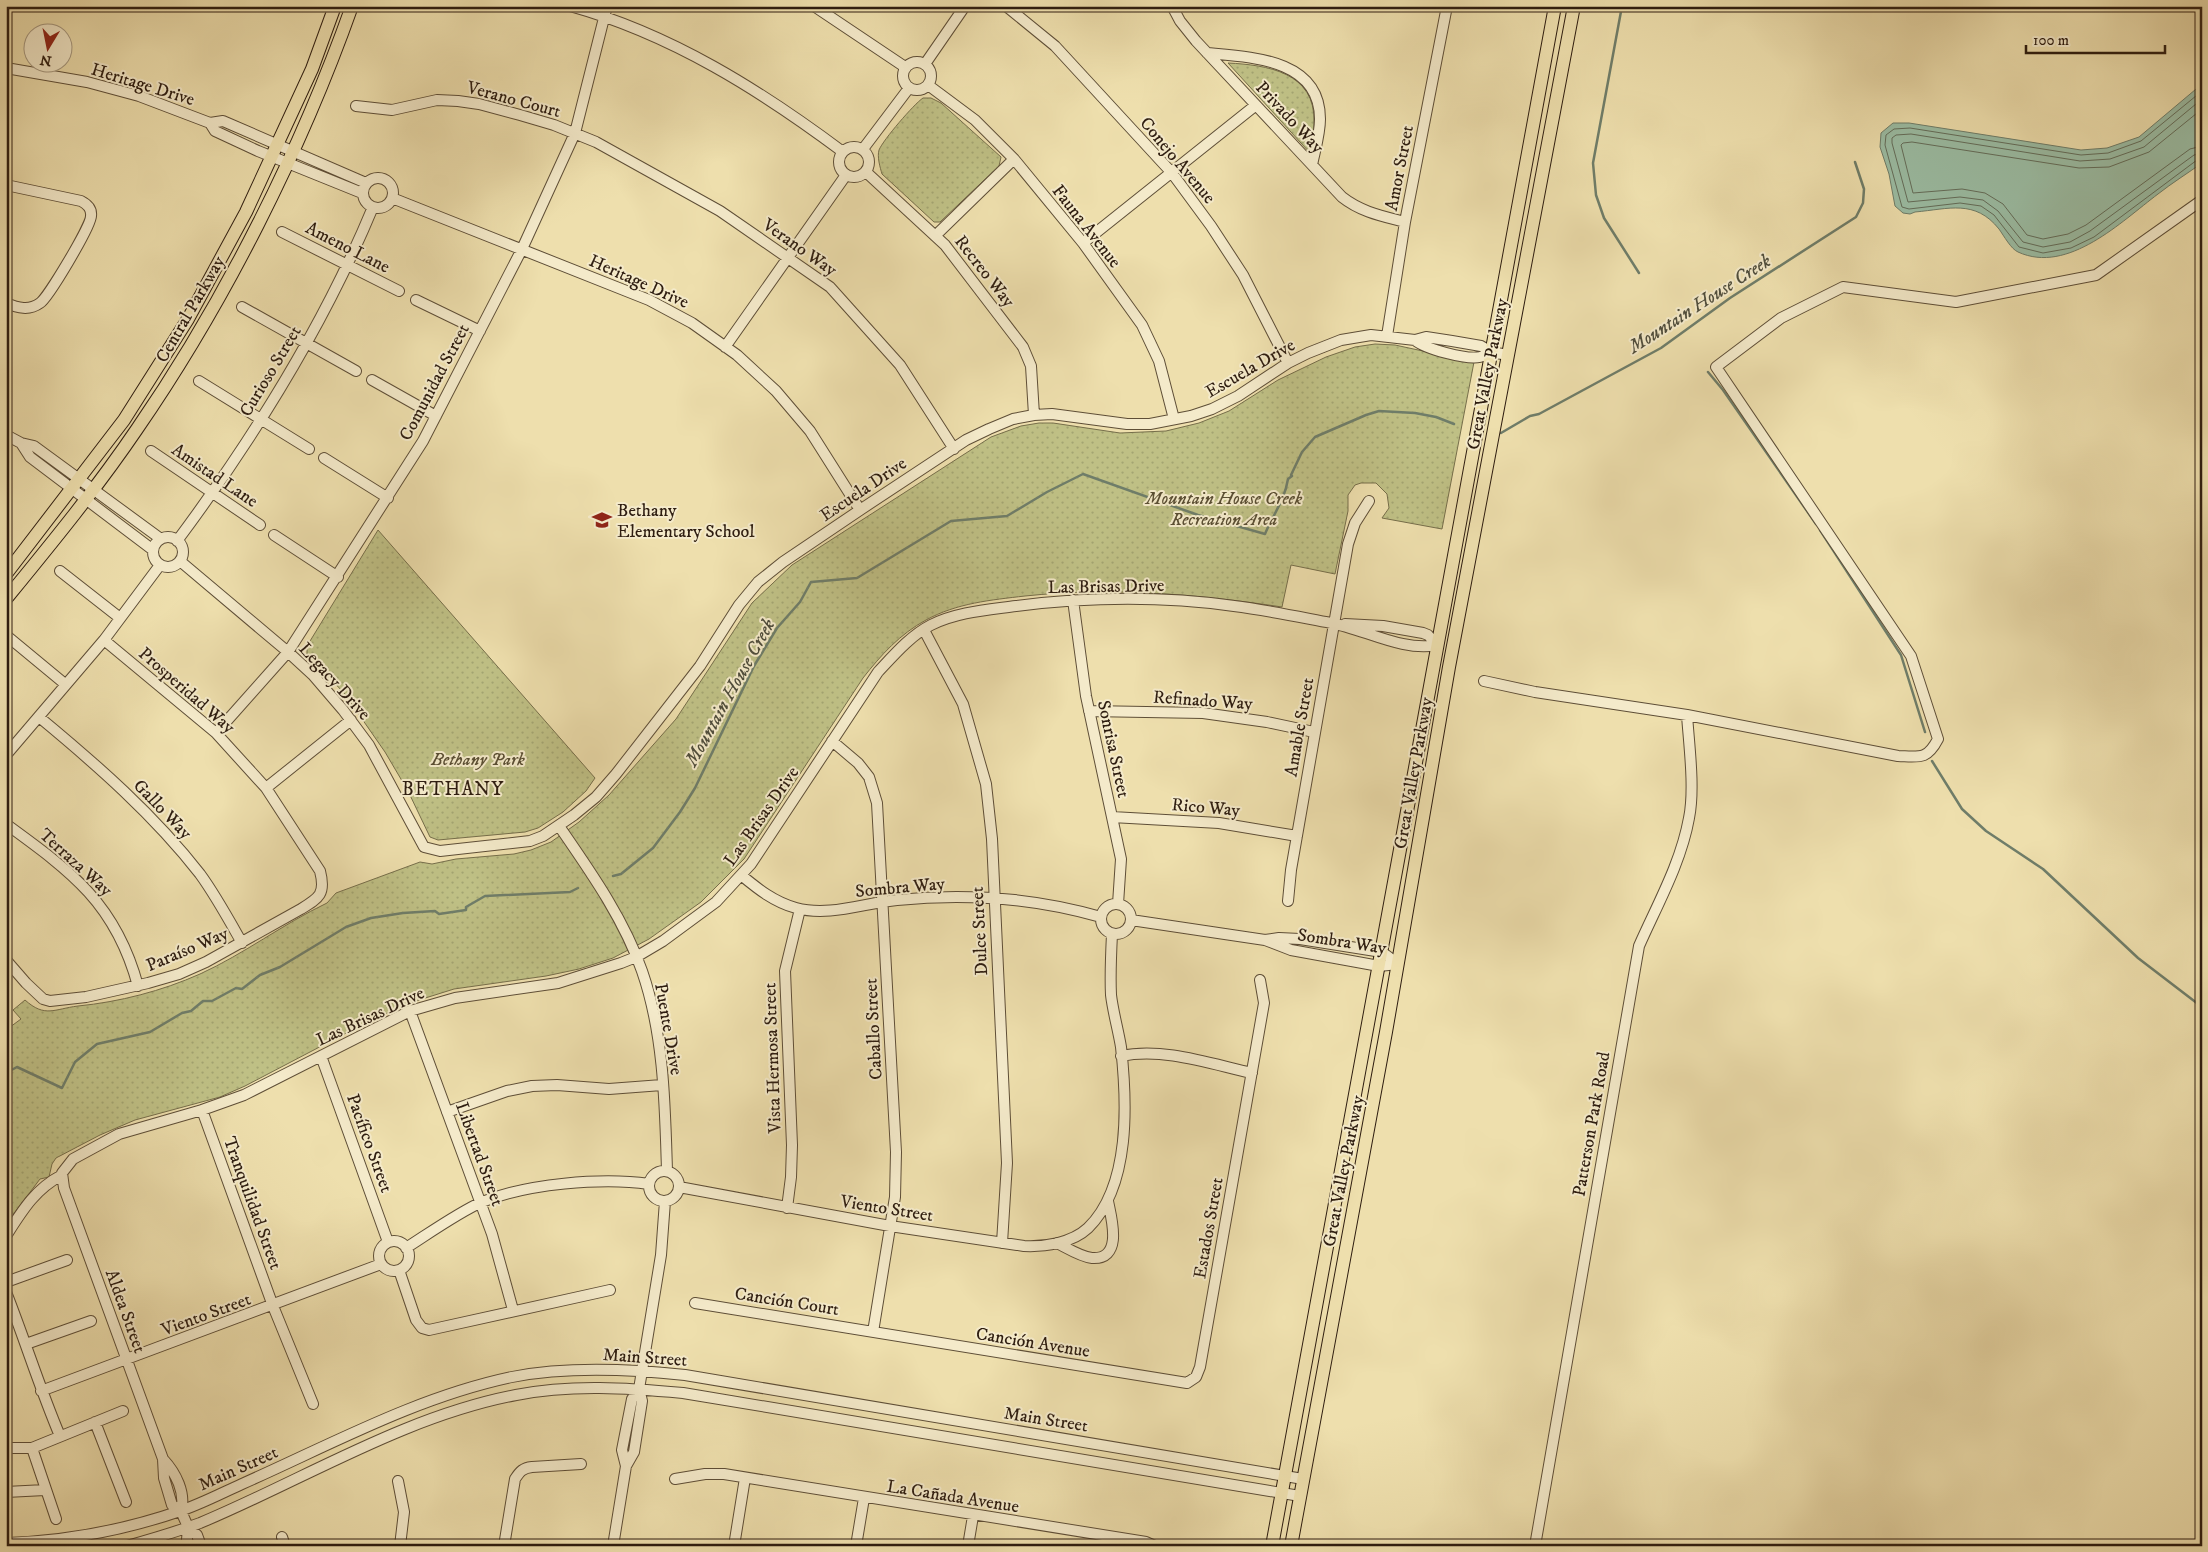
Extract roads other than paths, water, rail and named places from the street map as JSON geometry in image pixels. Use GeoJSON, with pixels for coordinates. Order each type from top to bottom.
{"type":"FeatureCollection","features":[{"type":"Feature","properties":{"kind":"main road","name":"Central Parkway"},"geometry":{"type":"LineString","coordinates":[[6,574],[124,420],[188,319],[246,212],[312,69],[334,6]]}},
{"type":"Feature","properties":{"kind":"main road","name":"Central Parkway"},"geometry":{"type":"LineString","coordinates":[[6,599],[89,494],[137,429],[202,327],[260,220],[289,158],[313,105],[352,6]]}},
{"type":"Feature","properties":{"kind":"main road","name":"Great Valley Parkway"},"geometry":{"type":"LineString","coordinates":[[1272,1546],[1555,6]]}},
{"type":"Feature","properties":{"kind":"main road","name":"Great Valley Parkway"},"geometry":{"type":"LineString","coordinates":[[1291,1546],[1398,964],[1449,667],[1574,6]]}},
{"type":"Feature","properties":{"kind":"main road"},"geometry":{"type":"LineString","coordinates":[[1437,645],[1442,650],[1449,667]]}},
{"type":"Feature","properties":{"kind":"street"},"geometry":{"type":"LineString","coordinates":[[570,6],[605,11],[662,39],[781,107],[843,152]]}},
{"type":"Feature","properties":{"kind":"street"},"geometry":{"type":"LineString","coordinates":[[814,6],[905,67]]}},
{"type":"Feature","properties":{"kind":"street"},"geometry":{"type":"LineString","coordinates":[[925,64],[965,6]]}},
{"type":"Feature","properties":{"kind":"street","name":"Conejo Avenue"},"geometry":{"type":"LineString","coordinates":[[1006,6],[1055,46],[1172,173],[1211,226],[1243,275],[1288,363]]}},
{"type":"Feature","properties":{"kind":"street","name":"Privado Way"},"geometry":{"type":"LineString","coordinates":[[1172,6],[1180,22],[1207,53],[1342,197],[1354,206],[1405,222]]}},
{"type":"Feature","properties":{"kind":"street","name":"Amor Street"},"geometry":{"type":"LineString","coordinates":[[1387,336],[1405,222],[1447,6]]}},
{"type":"Feature","properties":{"kind":"street","name":"Comunidad Street"},"geometry":{"type":"LineString","coordinates":[[216,733],[288,652],[338,577],[423,441],[522,249],[575,133],[605,11]]}},
{"type":"Feature","properties":{"kind":"street"},"geometry":{"type":"LineString","coordinates":[[1207,53],[1272,62],[1296,73],[1304,79],[1317,100],[1320,120],[1312,165]]}},
{"type":"Feature","properties":{"kind":"street"},"geometry":{"type":"LineString","coordinates":[[916,61],[925,64],[931,71],[928,84],[917,90],[909,88],[902,76],[905,67],[916,61]]}},
{"type":"Feature","properties":{"kind":"street","name":"Heritage Drive"},"geometry":{"type":"LineString","coordinates":[[6,68],[105,87],[139,96],[210,123],[222,121],[277,145],[289,158],[362,193]]}},
{"type":"Feature","properties":{"kind":"street","name":"Fauna Avenue"},"geometry":{"type":"LineString","coordinates":[[928,84],[974,120],[1014,159],[1083,243],[1142,325],[1159,361],[1174,419]]}},
{"type":"Feature","properties":{"kind":"street"},"geometry":{"type":"LineString","coordinates":[[863,149],[909,88]]}},
{"type":"Feature","properties":{"kind":"street","name":"Verano Court"},"geometry":{"type":"LineString","coordinates":[[356,106],[392,110],[436,100],[458,101],[520,115],[575,133]]}},
{"type":"Feature","properties":{"kind":"street"},"geometry":{"type":"LineString","coordinates":[[1083,243],[1256,105]]}},
{"type":"Feature","properties":{"kind":"street","name":"Heritage Drive"},"geometry":{"type":"LineString","coordinates":[[210,123],[215,131],[271,157],[289,158],[366,183],[375,178],[385,180],[392,188],[392,198],[649,300],[692,323],[725,347],[776,391],[810,431],[860,510]]}},
{"type":"Feature","properties":{"kind":"street","name":"Verano Way"},"geometry":{"type":"LineString","coordinates":[[575,133],[596,142],[720,211],[830,287],[900,365],[954,449]]}},
{"type":"Feature","properties":{"kind":"street"},"geometry":{"type":"LineString","coordinates":[[850,148],[863,149],[869,158],[869,168],[866,172],[854,178],[846,175],[840,167],[840,157],[843,152],[850,148]]}},
{"type":"Feature","properties":{"kind":"street"},"geometry":{"type":"LineString","coordinates":[[935,236],[1014,159]]}},
{"type":"Feature","properties":{"kind":"street","name":"Recreo Way"},"geometry":{"type":"LineString","coordinates":[[866,172],[945,245],[1023,347],[1031,366],[1034,415]]}},
{"type":"Feature","properties":{"kind":"street"},"geometry":{"type":"LineString","coordinates":[[725,347],[846,175]]}},
{"type":"Feature","properties":{"kind":"street"},"geometry":{"type":"LineString","coordinates":[[366,183],[362,193],[366,203],[373,207],[386,206],[392,198]]}},
{"type":"Feature","properties":{"kind":"street"},"geometry":{"type":"LineString","coordinates":[[6,185],[81,201],[87,204],[91,210],[91,218],[82,238],[44,300],[31,307],[24,308],[6,303]]}},
{"type":"Feature","properties":{"kind":"street"},"geometry":{"type":"LineString","coordinates":[[1484,680],[1535,692],[1687,715],[1898,756],[1921,758],[1932,750],[1938,739],[1911,656],[1716,367],[1781,318],[1843,287],[1956,302],[2096,275],[2202,200]]}},
{"type":"Feature","properties":{"kind":"street","name":"Curioso Street"},"geometry":{"type":"LineString","coordinates":[[177,541],[213,493],[261,419],[306,343],[347,265],[373,207]]}},
{"type":"Feature","properties":{"kind":"street","name":"Ameno Lane"},"geometry":{"type":"LineString","coordinates":[[282,232],[399,291]]}},
{"type":"Feature","properties":{"kind":"street"},"geometry":{"type":"LineString","coordinates":[[416,300],[480,331]]}},
{"type":"Feature","properties":{"kind":"street"},"geometry":{"type":"LineString","coordinates":[[242,308],[356,371]]}},
{"type":"Feature","properties":{"kind":"street","name":"Escuela Drive"},"geometry":{"type":"LineString","coordinates":[[431,851],[453,851],[530,841],[543,836],[559,826],[596,797],[616,774],[700,666],[739,605],[758,582],[783,562],[860,510],[954,449],[989,429],[1013,419],[1052,414],[1128,424],[1150,424],[1174,419],[1212,409],[1238,396],[1288,363],[1341,340],[1371,335],[1415,340],[1426,337],[1452,340],[1481,346],[1491,352],[1508,356]]}},
{"type":"Feature","properties":{"kind":"street"},"geometry":{"type":"LineString","coordinates":[[372,380],[436,416]]}},
{"type":"Feature","properties":{"kind":"street"},"geometry":{"type":"LineString","coordinates":[[199,381],[309,449]]}},
{"type":"Feature","properties":{"kind":"street"},"geometry":{"type":"LineString","coordinates":[[6,434],[21,443],[34,446],[76,485],[161,539]]}},
{"type":"Feature","properties":{"kind":"street","name":"Amistad Lane"},"geometry":{"type":"LineString","coordinates":[[151,451],[260,526]]}},
{"type":"Feature","properties":{"kind":"street"},"geometry":{"type":"LineString","coordinates":[[324,458],[388,498]]}},
{"type":"Feature","properties":{"kind":"street"},"geometry":{"type":"LineString","coordinates":[[89,494],[152,550],[154,559],[160,565],[173,566],[180,561],[183,553],[177,541],[169,537],[161,539],[154,545],[152,550]]}},
{"type":"Feature","properties":{"kind":"street","name":"Amable Street"},"geometry":{"type":"LineString","coordinates":[[1288,901],[1291,870],[1314,732],[1348,544],[1355,523],[1369,500]]}},
{"type":"Feature","properties":{"kind":"street"},"geometry":{"type":"LineString","coordinates":[[274,535],[338,577]]}},
{"type":"Feature","properties":{"kind":"street","name":"Legacy Drive"},"geometry":{"type":"LineString","coordinates":[[180,561],[313,675],[351,720],[369,745],[420,842],[424,848],[431,851]]}},
{"type":"Feature","properties":{"kind":"street"},"geometry":{"type":"LineString","coordinates":[[8,751],[104,640],[160,565]]}},
{"type":"Feature","properties":{"kind":"street"},"geometry":{"type":"LineString","coordinates":[[60,571],[120,618]]}},
{"type":"Feature","properties":{"kind":"street","name":"Las Brisas Drive"},"geometry":{"type":"LineString","coordinates":[[6,1236],[31,1198],[48,1182],[62,1174],[73,1159],[119,1134],[202,1110],[244,1095],[410,1011],[445,1000],[558,983],[636,957],[662,941],[716,902],[751,864],[878,672],[898,651],[924,630],[946,619],[974,611],[1074,600],[1164,600],[1234,606],[1334,623],[1383,626],[1423,633],[1428,635],[1437,645]]}},
{"type":"Feature","properties":{"kind":"street","name":"Sonrisa Street"},"geometry":{"type":"LineString","coordinates":[[1074,600],[1089,711],[1120,859],[1118,904]]}},
{"type":"Feature","properties":{"kind":"street","name":"Dulce Street"},"geometry":{"type":"LineString","coordinates":[[924,630],[963,704],[986,784],[992,839],[1007,1163],[1002,1243]]}},
{"type":"Feature","properties":{"kind":"street"},"geometry":{"type":"LineString","coordinates":[[7,636],[65,684]]}},
{"type":"Feature","properties":{"kind":"street","name":"Prosperidad Way"},"geometry":{"type":"LineString","coordinates":[[104,640],[216,733],[266,788],[320,871],[324,884],[322,892]]}},
{"type":"Feature","properties":{"kind":"street","name":"Refinado Way"},"geometry":{"type":"LineString","coordinates":[[1089,711],[1203,713],[1267,722],[1314,732]]}},
{"type":"Feature","properties":{"kind":"street","name":"Patterson Park Road"},"geometry":{"type":"LineString","coordinates":[[1535,1546],[1639,946],[1674,868],[1689,818],[1690,766],[1687,715]]}},
{"type":"Feature","properties":{"kind":"street","name":"Gallo Way"},"geometry":{"type":"LineString","coordinates":[[39,717],[132,798],[170,838],[201,876],[242,943]]}},
{"type":"Feature","properties":{"kind":"street"},"geometry":{"type":"LineString","coordinates":[[266,788],[351,720]]}},
{"type":"Feature","properties":{"kind":"street","name":"Caballo Street"},"geometry":{"type":"LineString","coordinates":[[832,741],[858,763],[869,777],[878,803],[896,1152],[895,1197],[873,1332]]}},
{"type":"Feature","properties":{"kind":"street","name":"Rico Way"},"geometry":{"type":"LineString","coordinates":[[1112,817],[1218,823],[1297,836]]}},
{"type":"Feature","properties":{"kind":"street","name":"Terraza Way"},"geometry":{"type":"LineString","coordinates":[[6,824],[47,854],[89,892],[108,914],[129,955],[138,986]]}},
{"type":"Feature","properties":{"kind":"street","name":"Puente Drive"},"geometry":{"type":"LineString","coordinates":[[559,826],[580,856],[620,922],[642,971],[652,1006],[662,1085],[667,1171]]}},
{"type":"Feature","properties":{"kind":"street","name":"Sombra Way"},"geometry":{"type":"LineString","coordinates":[[741,874],[774,899],[800,909],[822,911],[884,902],[933,898],[994,899],[1042,903],[1100,917]]}},
{"type":"Feature","properties":{"kind":"street","name":"Paraíso Way"},"geometry":{"type":"LineString","coordinates":[[6,960],[39,996],[50,1001],[86,997],[138,986],[188,970],[242,943],[316,900],[322,892]]}},
{"type":"Feature","properties":{"kind":"street"},"geometry":{"type":"LineString","coordinates":[[1118,904],[1129,911],[1130,925],[1125,931],[1112,934],[1102,927],[1100,917],[1108,906],[1118,904]]}},
{"type":"Feature","properties":{"kind":"street","name":"Vista Hermosa Street"},"geometry":{"type":"LineString","coordinates":[[787,1208],[791,1177],[792,1144],[785,971],[800,909]]}},
{"type":"Feature","properties":{"kind":"street","name":"Sombra Way"},"geometry":{"type":"LineString","coordinates":[[1131,920],[1265,940],[1291,950],[1379,966],[1398,964]]}},
{"type":"Feature","properties":{"kind":"street"},"geometry":{"type":"LineString","coordinates":[[1057,1243],[1091,1258],[1102,1256],[1109,1251],[1114,1235],[1108,1201],[1120,1162],[1124,1110],[1121,1056],[1112,996],[1112,934]]}},
{"type":"Feature","properties":{"kind":"street","name":"Sombra Way"},"geometry":{"type":"LineString","coordinates":[[1265,940],[1279,938],[1300,939],[1382,952],[1398,964]]}},
{"type":"Feature","properties":{"kind":"street","name":"Estados Street"},"geometry":{"type":"LineString","coordinates":[[1187,1383],[1196,1377],[1200,1366],[1264,1003],[1260,980]]}},
{"type":"Feature","properties":{"kind":"street","name":"Libertad Street"},"geometry":{"type":"LineString","coordinates":[[410,1011],[492,1234],[513,1310]]}},
{"type":"Feature","properties":{"kind":"street"},"geometry":{"type":"LineString","coordinates":[[1121,1056],[1148,1053],[1188,1059],[1252,1073]]}},
{"type":"Feature","properties":{"kind":"street","name":"Pacífico Street"},"geometry":{"type":"LineString","coordinates":[[321,1056],[388,1242]]}},
{"type":"Feature","properties":{"kind":"street"},"geometry":{"type":"LineString","coordinates":[[447,1112],[507,1091],[532,1086],[558,1085],[609,1089],[662,1085]]}},
{"type":"Feature","properties":{"kind":"street","name":"Tranquilidad Street"},"geometry":{"type":"LineString","coordinates":[[202,1110],[273,1306],[313,1404]]}},
{"type":"Feature","properties":{"kind":"street"},"geometry":{"type":"LineString","coordinates":[[667,1171],[675,1175],[679,1187],[676,1196],[665,1202],[653,1196],[649,1184],[655,1174],[667,1171]]}},
{"type":"Feature","properties":{"kind":"street","name":"Aldea Street"},"geometry":{"type":"LineString","coordinates":[[62,1174],[64,1188],[163,1459],[170,1466],[179,1485],[184,1501],[180,1511],[188,1527],[197,1535],[201,1546]]}},
{"type":"Feature","properties":{"kind":"street"},"geometry":{"type":"LineString","coordinates":[[406,1248],[481,1203],[510,1193],[557,1185],[629,1182],[649,1184]]}},
{"type":"Feature","properties":{"kind":"street","name":"Viento Street"},"geometry":{"type":"LineString","coordinates":[[679,1187],[890,1226],[1002,1243],[1042,1247],[1067,1240],[1088,1228],[1108,1201]]}},
{"type":"Feature","properties":{"kind":"street"},"geometry":{"type":"LineString","coordinates":[[613,1546],[626,1466],[634,1452],[642,1401],[639,1389],[661,1255],[665,1202]]}},
{"type":"Feature","properties":{"kind":"street"},"geometry":{"type":"LineString","coordinates":[[388,1242],[398,1242],[406,1248],[408,1253],[407,1263],[399,1270],[387,1269],[381,1264],[379,1251],[388,1242]]}},
{"type":"Feature","properties":{"kind":"street"},"geometry":{"type":"LineString","coordinates":[[6,1282],[67,1260]]}},
{"type":"Feature","properties":{"kind":"street","name":"Viento Street"},"geometry":{"type":"LineString","coordinates":[[41,1391],[273,1306],[381,1264]]}},
{"type":"Feature","properties":{"kind":"street"},"geometry":{"type":"LineString","coordinates":[[399,1270],[416,1320],[422,1328],[429,1330],[610,1290]]}},
{"type":"Feature","properties":{"kind":"street"},"geometry":{"type":"LineString","coordinates":[[7,1295],[36,1370],[41,1391],[60,1436]]}},
{"type":"Feature","properties":{"kind":"street","name":"Canción Court"},"geometry":{"type":"LineString","coordinates":[[695,1303],[873,1332]]}},
{"type":"Feature","properties":{"kind":"street"},"geometry":{"type":"LineString","coordinates":[[26,1344],[91,1321]]}},
{"type":"Feature","properties":{"kind":"street","name":"Canción Avenue"},"geometry":{"type":"LineString","coordinates":[[873,1332],[1187,1383]]}},
{"type":"Feature","properties":{"kind":"street","name":"Main Street"},"geometry":{"type":"LineString","coordinates":[[6,1544],[75,1538],[121,1529],[180,1511],[411,1408],[466,1389],[522,1376],[589,1370],[642,1370],[685,1375],[1304,1479]]}},
{"type":"Feature","properties":{"kind":"street","name":"Main Street"},"geometry":{"type":"LineString","coordinates":[[128,1546],[188,1527],[418,1425],[471,1406],[517,1395],[589,1388],[639,1389],[683,1393],[1300,1496]]}},
{"type":"Feature","properties":{"kind":"street"},"geometry":{"type":"LineString","coordinates":[[6,1448],[32,1448],[123,1411]]}},
{"type":"Feature","properties":{"kind":"street"},"geometry":{"type":"LineString","coordinates":[[95,1422],[126,1502]]}},
{"type":"Feature","properties":{"kind":"street"},"geometry":{"type":"LineString","coordinates":[[32,1448],[56,1519]]}},
{"type":"Feature","properties":{"kind":"street"},"geometry":{"type":"LineString","coordinates":[[504,1546],[515,1479],[519,1472],[525,1468],[532,1467],[581,1464]]}},
{"type":"Feature","properties":{"kind":"street","name":"La Cañada Avenue"},"geometry":{"type":"LineString","coordinates":[[675,1479],[705,1474],[746,1478],[973,1516],[1146,1542],[1155,1546]]}},
{"type":"Feature","properties":{"kind":"street"},"geometry":{"type":"LineString","coordinates":[[734,1546],[746,1478]]}},
{"type":"Feature","properties":{"kind":"street"},"geometry":{"type":"LineString","coordinates":[[398,1482],[404,1512],[400,1546]]}},
{"type":"Feature","properties":{"kind":"street"},"geometry":{"type":"LineString","coordinates":[[6,1492],[46,1490]]}},
{"type":"Feature","properties":{"kind":"street"},"geometry":{"type":"LineString","coordinates":[[856,1546],[864,1498]]}},
{"type":"Feature","properties":{"kind":"street"},"geometry":{"type":"LineString","coordinates":[[968,1546],[973,1516]]}},
{"type":"Feature","properties":{"kind":"street","name":"Aldea Street"},"geometry":{"type":"LineString","coordinates":[[188,1527],[186,1540],[188,1546]]}},
{"type":"Feature","properties":{"kind":"water"},"geometry":{"type":"Polygon","coordinates":[[[2202,84],[2202,163],[2111,230],[2075,251],[2056,256],[2037,257],[2015,250],[1999,229],[1981,213],[1961,208],[1950,208],[1910,214],[1903,213],[1895,206],[1889,174],[1880,147],[1881,133],[1893,123],[1909,123],[2081,150],[2107,148],[2139,137],[2202,84]]]}},
{"type":"Feature","properties":{"kind":"waterway"},"geometry":{"type":"LineString","coordinates":[[1622,6],[1593,163],[1596,195],[1604,218],[1639,273]]}},
{"type":"Feature","properties":{"kind":"waterway","name":"Mountain House Creek"},"geometry":{"type":"LineString","coordinates":[[1501,433],[1661,348],[1730,298],[1856,217],[1863,203],[1864,189],[1855,162]]}},
{"type":"Feature","properties":{"kind":"waterway"},"geometry":{"type":"LineString","coordinates":[[1708,372],[1723,390],[1816,524]]}},
{"type":"Feature","properties":{"kind":"waterway","name":"Mountain House Creek"},"geometry":{"type":"LineString","coordinates":[[613,876],[621,874],[653,848],[680,812],[695,788],[754,666],[777,628],[800,602],[811,582],[857,578],[951,521],[1007,516],[1047,492],[1083,474],[1198,515],[1265,534],[1282,500],[1288,479],[1292,476],[1302,452],[1315,437],[1379,411],[1415,413],[1436,417],[1454,424]]}},
{"type":"Feature","properties":{"kind":"waterway"},"geometry":{"type":"LineString","coordinates":[[1820,530],[1901,655],[1925,732]]}},
{"type":"Feature","properties":{"kind":"waterway"},"geometry":{"type":"LineString","coordinates":[[1932,761],[1962,809],[1986,831],[2043,869],[2138,958],[2202,1007]]}},
{"type":"Feature","properties":{"kind":"waterway","name":"Mountain House Creek"},"geometry":{"type":"LineString","coordinates":[[6,1073],[17,1067],[62,1088],[75,1062],[97,1044],[150,1032],[182,1013],[191,1011],[203,1001],[212,1001],[236,988],[242,989],[260,975],[280,967],[346,927],[371,918],[435,911],[439,914],[466,910],[466,907],[485,896],[570,892],[578,888]]}},
{"type":"Feature","properties":{"kind":"place","name":"Bethany Elementary School"},"geometry":{"type":"Point","coordinates":[602,520]}},
{"type":"Feature","properties":{"kind":"district","name":"BETHANY"},"geometry":{"type":"Point","coordinates":[453,788]}},
{"type":"Feature","properties":{"kind":"park label","name":"Mountain House Creek Recreation Area"},"geometry":{"type":"Point","coordinates":[1224,508]}},
{"type":"Feature","properties":{"kind":"park label","name":"Bethany Park"},"geometry":{"type":"Point","coordinates":[478,759]}}]}
